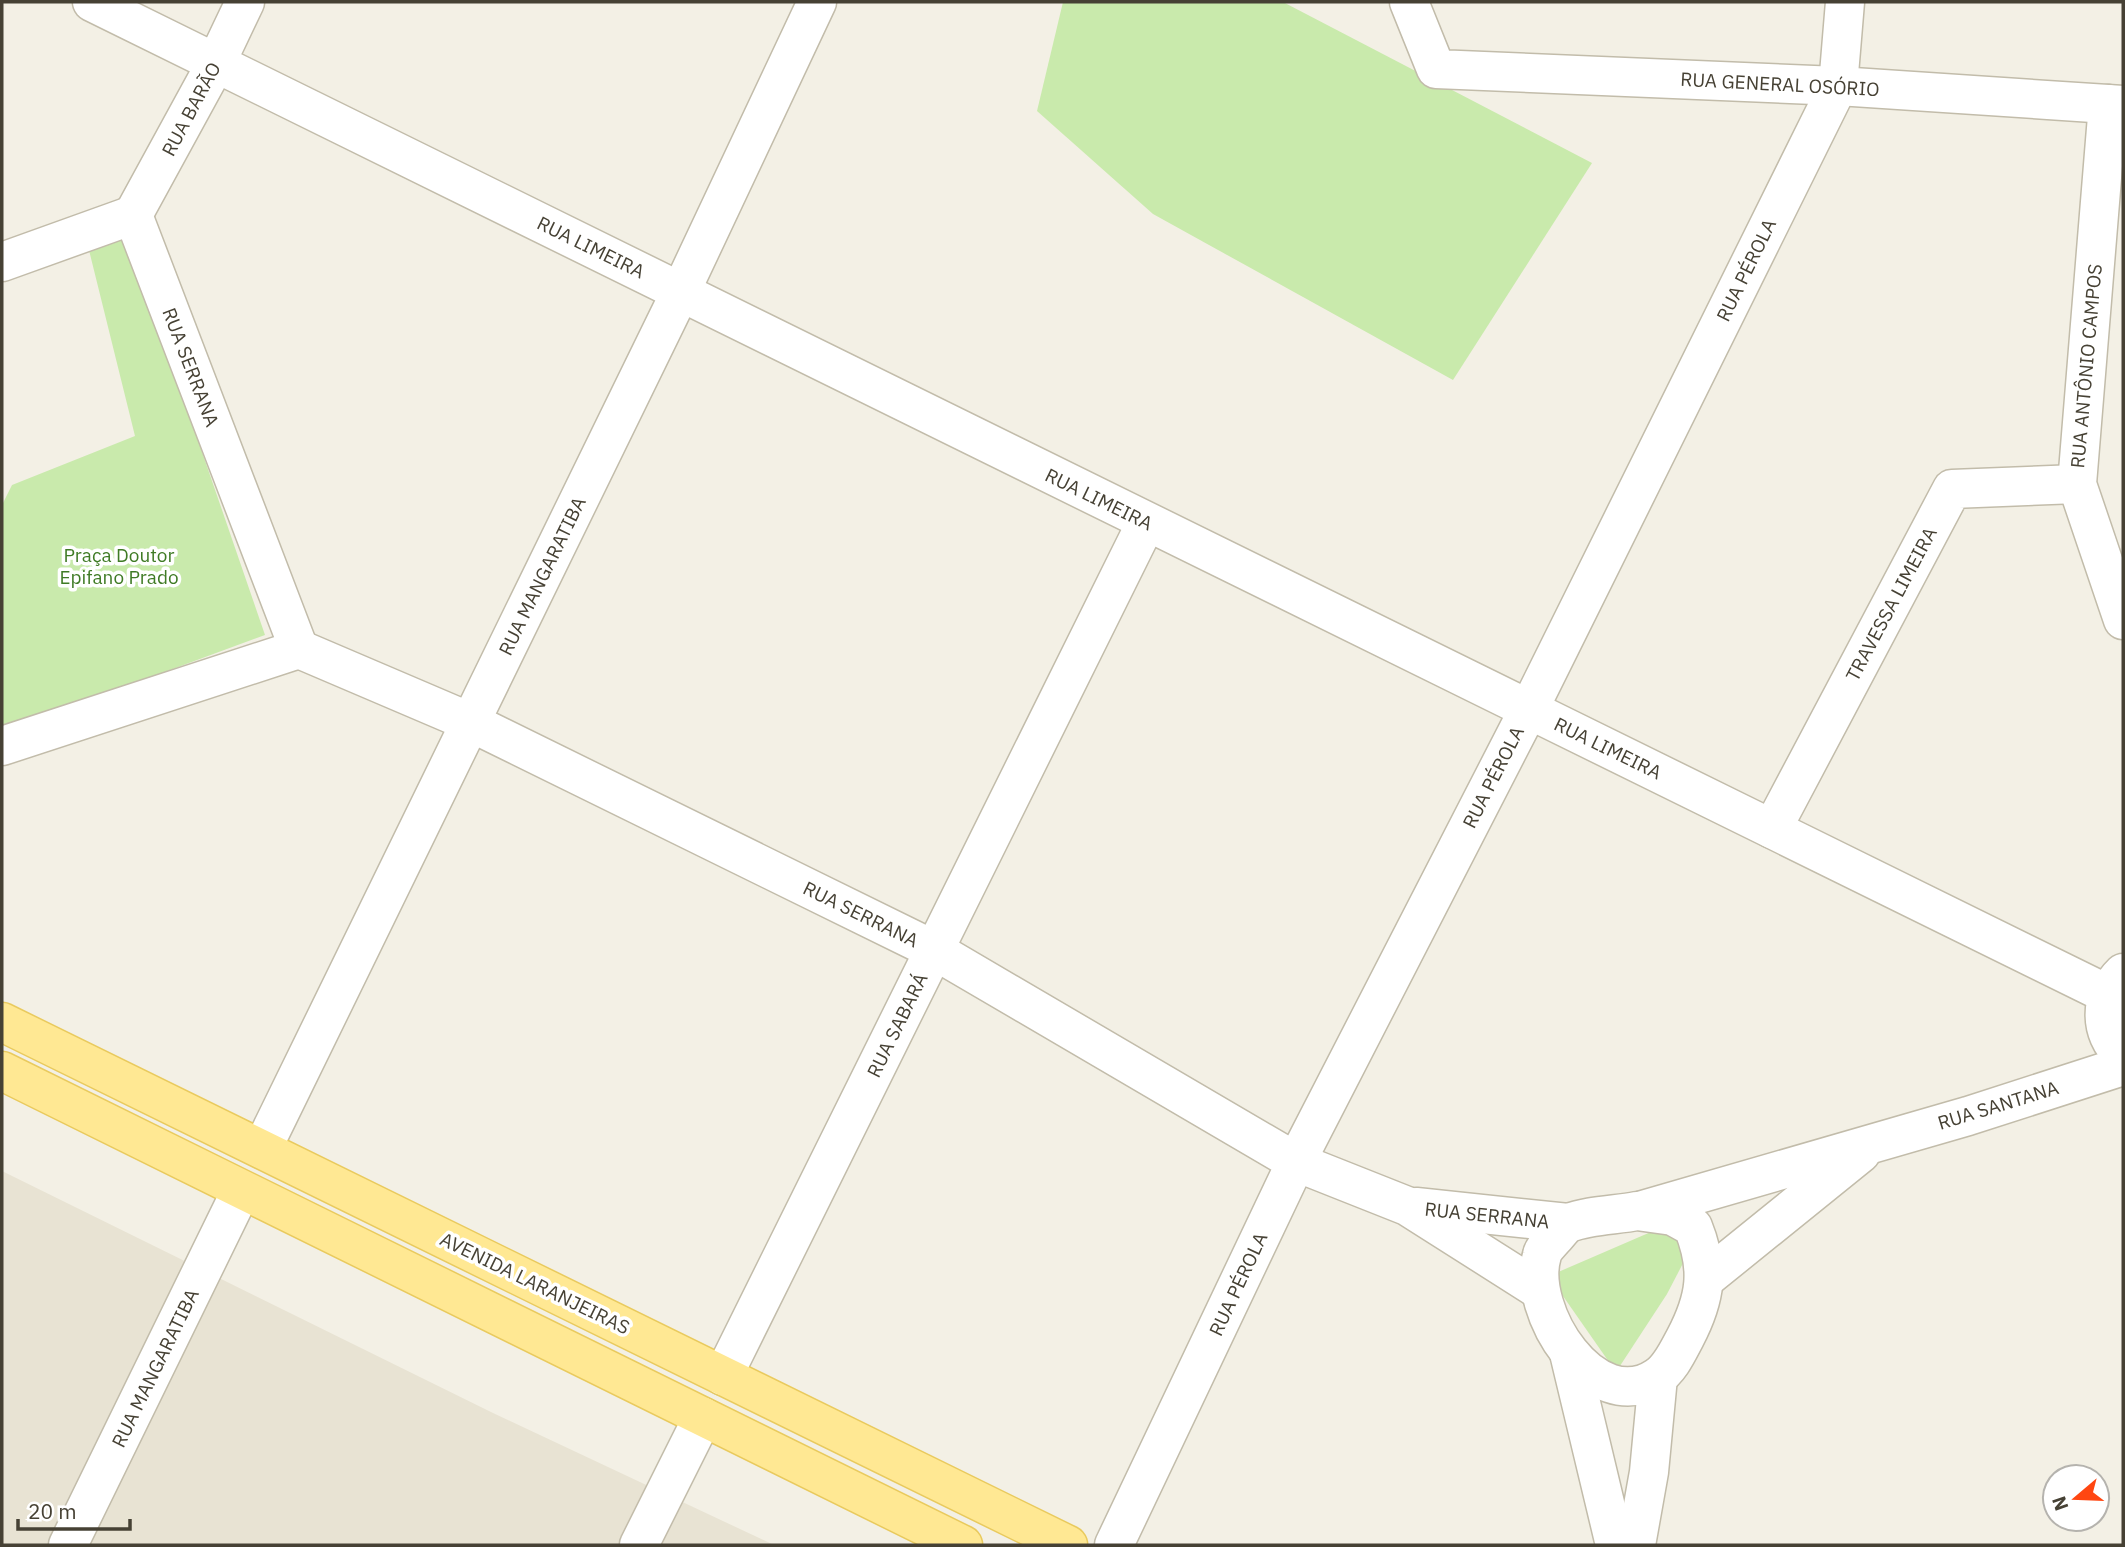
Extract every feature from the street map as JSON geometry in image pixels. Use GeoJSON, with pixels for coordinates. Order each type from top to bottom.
{"type":"FeatureCollection","features":[{"type":"Feature","properties":{"kind":"main road","name":"AVENIDA LARANJEIRAS"},"geometry":{"type":"LineString","coordinates":[[2,1022],[1068,1545]]}},
{"type":"Feature","properties":{"kind":"main road"},"geometry":{"type":"LineString","coordinates":[[2,1071],[962,1545]]}},
{"type":"Feature","properties":{"kind":"street","name":"RUA LIMEIRA"},"geometry":{"type":"LineString","coordinates":[[92,2],[1772,829],[2115,984]]}},
{"type":"Feature","properties":{"kind":"street","name":"RUA BARÃO"},"geometry":{"type":"LineString","coordinates":[[133,215],[216,63],[245,2]]}},
{"type":"Feature","properties":{"kind":"street","name":"RUA MANGARATIBA"},"geometry":{"type":"LineString","coordinates":[[262,1149],[681,291],[817,2]]}},
{"type":"Feature","properties":{"kind":"street","name":"RUA GENERAL OSÓRIO"},"geometry":{"type":"LineString","coordinates":[[1409,2],[1436,69],[1838,86],[2116,105]]}},
{"type":"Feature","properties":{"kind":"street","name":"RUA PÉROLA"},"geometry":{"type":"LineString","coordinates":[[1114,1545],[1296,1162],[1529,709],[1838,86],[1845,2]]}},
{"type":"Feature","properties":{"kind":"street","name":"RUA ANTÔNIO CAMPOS"},"geometry":{"type":"LineString","coordinates":[[2116,105],[2077,484],[2123,620]]}},
{"type":"Feature","properties":{"kind":"street"},"geometry":{"type":"LineString","coordinates":[[2,262],[133,215]]}},
{"type":"Feature","properties":{"kind":"street","name":"RUA SERRANA"},"geometry":{"type":"LineString","coordinates":[[133,215],[299,649],[470,722],[934,950],[1296,1162],[1407,1206],[1538,1289]]}},
{"type":"Feature","properties":{"kind":"street","name":"TRAVESSA LIMEIRA"},"geometry":{"type":"LineString","coordinates":[[1772,829],[1952,489],[2077,484]]}},
{"type":"Feature","properties":{"kind":"street","name":"RUA SABARÁ"},"geometry":{"type":"LineString","coordinates":[[723,1376],[1146,523]]}},
{"type":"Feature","properties":{"kind":"street"},"geometry":{"type":"LineString","coordinates":[[2,746],[299,649]]}},
{"type":"Feature","properties":{"kind":"street"},"geometry":{"type":"LineString","coordinates":[[2115,984],[2103,1020],[2113,1046],[2123,1055]]}},
{"type":"Feature","properties":{"kind":"street","name":"RUA SANTANA"},"geometry":{"type":"LineString","coordinates":[[1637,1211],[1873,1143],[2123,1066]]}},
{"type":"Feature","properties":{"kind":"street","name":"RUA SANTANA"},"geometry":{"type":"LineString","coordinates":[[1705,1279],[1873,1143]]}},
{"type":"Feature","properties":{"kind":"street","name":"RUA MANGARATIBA"},"geometry":{"type":"LineString","coordinates":[[68,1545],[242,1191]]}},
{"type":"Feature","properties":{"kind":"street","name":"RUA SERRANA"},"geometry":{"type":"LineString","coordinates":[[1407,1206],[1567,1223]]}},
{"type":"Feature","properties":{"kind":"street"},"geometry":{"type":"LineString","coordinates":[[1569,1353],[1598,1380],[1630,1387],[1658,1377],[1675,1357],[1695,1319],[1705,1279],[1704,1254],[1693,1227],[1674,1216],[1637,1211],[1567,1223],[1542,1253],[1538,1289],[1569,1353],[1615,1545]]}},
{"type":"Feature","properties":{"kind":"street"},"geometry":{"type":"LineString","coordinates":[[1636,1545],[1649,1472],[1658,1377]]}},
{"type":"Feature","properties":{"kind":"street"},"geometry":{"type":"LineString","coordinates":[[639,1545],[703,1417]]}},
{"type":"Feature","properties":{"kind":"shaded area"},"geometry":{"type":"Polygon","coordinates":[[[2,1171],[493,1413],[774,1545],[2,1545],[2,1171]]]}},
{"type":"Feature","properties":{"kind":"green space"},"geometry":{"type":"Polygon","coordinates":[[[1063,2],[1283,2],[1592,163],[1453,380],[1153,214],[1037,111],[1063,2]]]}},
{"type":"Feature","properties":{"kind":"green space","name":"Praça Doutor Epifano Prado"},"geometry":{"type":"Polygon","coordinates":[[[125,228],[265,635],[2,732],[2,505],[12,485],[135,436],[86,238],[125,228]]]}},
{"type":"Feature","properties":{"kind":"green space"},"geometry":{"type":"Polygon","coordinates":[[[1674,1222],[1692,1246],[1667,1294],[1616,1372],[1549,1276],[1674,1222]]]}}]}
